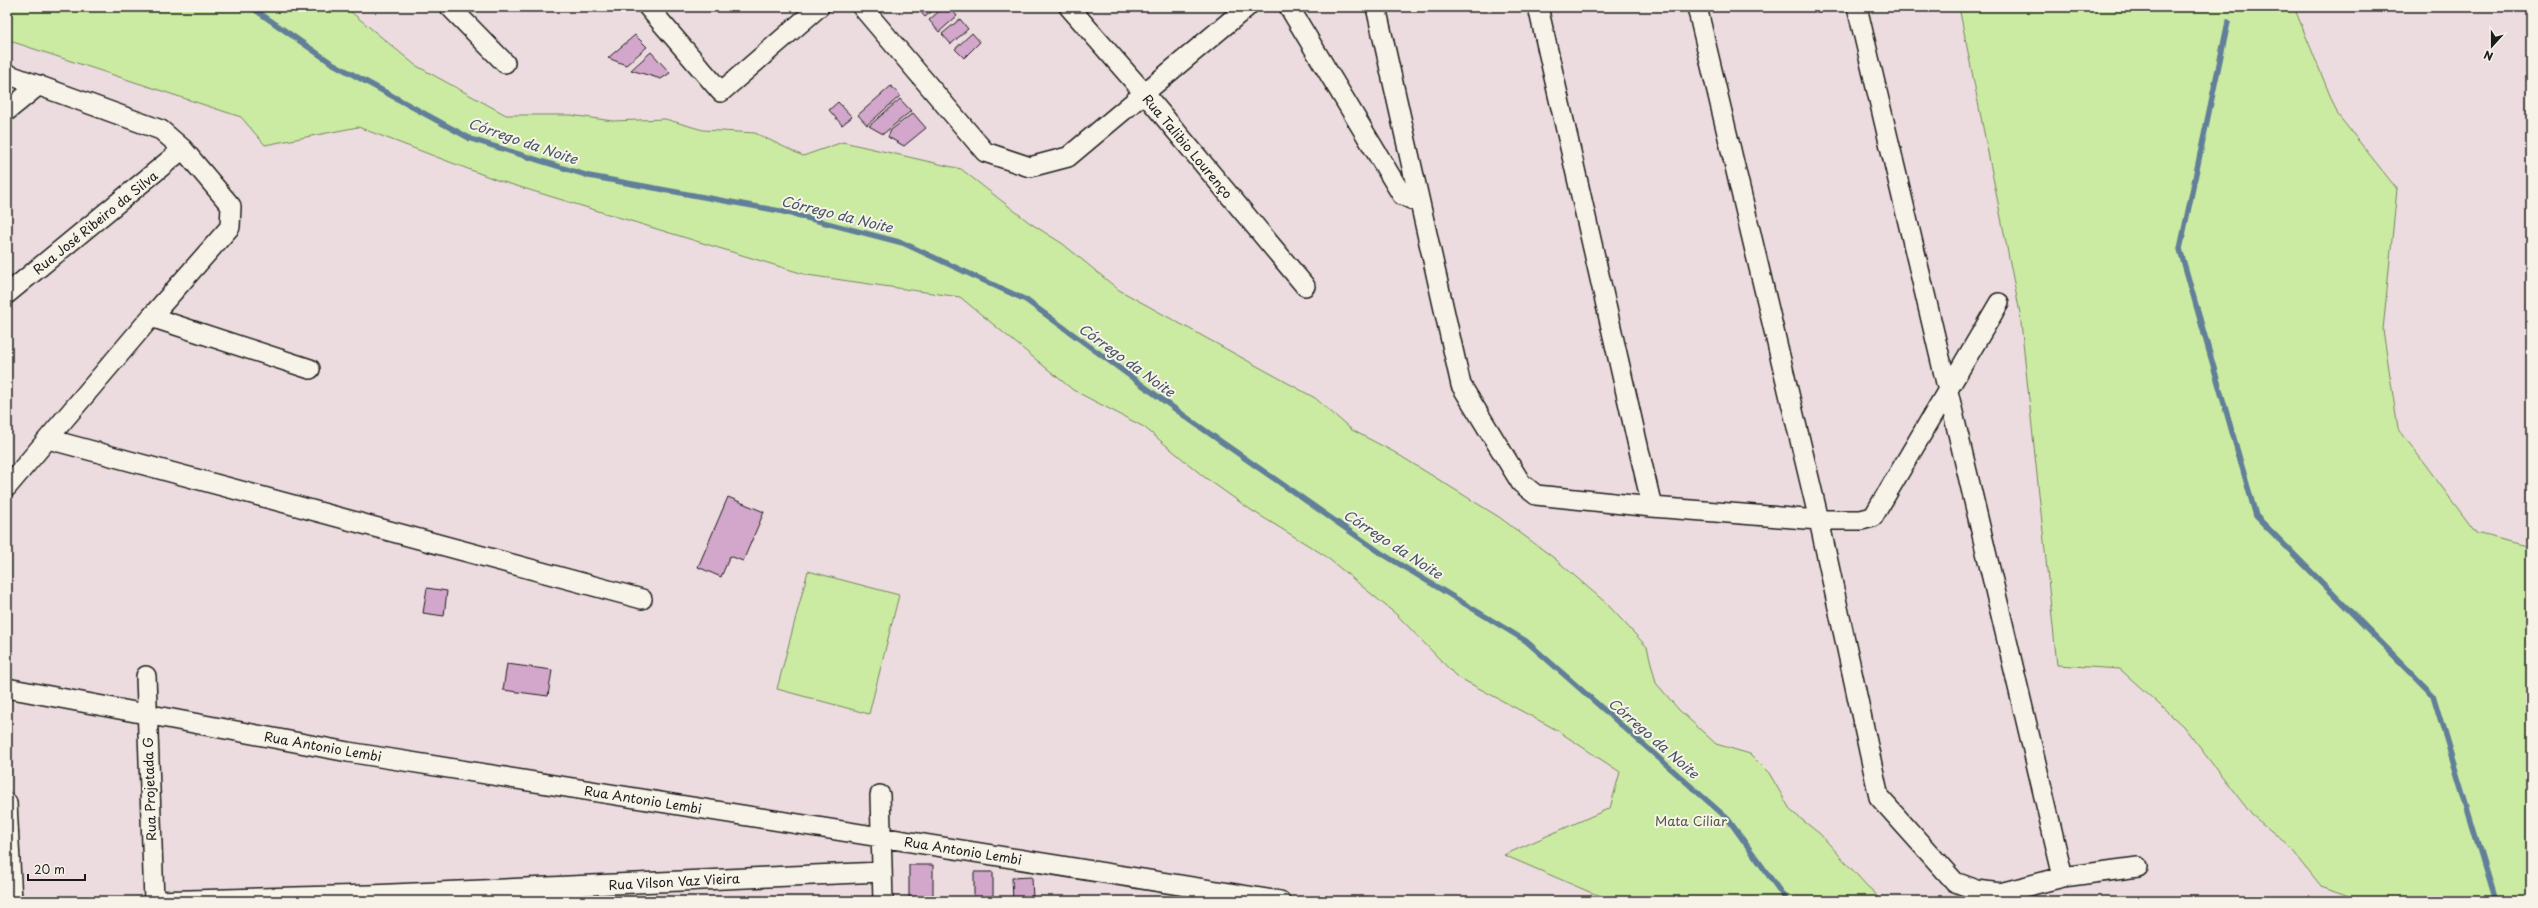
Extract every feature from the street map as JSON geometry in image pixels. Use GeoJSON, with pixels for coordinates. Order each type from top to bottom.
{"type":"FeatureCollection","features":[{"type":"Feature","properties":{"kind":"street"},"geometry":{"type":"LineString","coordinates":[[450,7],[505,64]]}},
{"type":"Feature","properties":{"kind":"street"},"geometry":{"type":"LineString","coordinates":[[648,7],[721,92],[818,7]]}},
{"type":"Feature","properties":{"kind":"street"},"geometry":{"type":"LineString","coordinates":[[862,7],[985,152],[1030,167],[1068,157],[1247,7]]}},
{"type":"Feature","properties":{"kind":"street","name":"Rua Talibio Lourenço"},"geometry":{"type":"LineString","coordinates":[[1069,7],[1145,94],[1305,286]]}},
{"type":"Feature","properties":{"kind":"street"},"geometry":{"type":"LineString","coordinates":[[1290,7],[1402,195],[1420,203]]}},
{"type":"Feature","properties":{"kind":"street"},"geometry":{"type":"LineString","coordinates":[[1376,7],[1461,385],[1521,482],[1536,495],[1652,507],[1818,520],[1862,520],[1873,517],[1999,303]]}},
{"type":"Feature","properties":{"kind":"street"},"geometry":{"type":"LineString","coordinates":[[1538,7],[1652,507]]}},
{"type":"Feature","properties":{"kind":"street"},"geometry":{"type":"LineString","coordinates":[[1697,7],[1818,520],[1879,797],[1955,882],[1977,890],[2000,893],[2063,877],[2138,867]]}},
{"type":"Feature","properties":{"kind":"street"},"geometry":{"type":"LineString","coordinates":[[1857,7],[1947,393],[2063,877]]}},
{"type":"Feature","properties":{"kind":"street"},"geometry":{"type":"LineString","coordinates":[[7,74],[161,130],[183,149],[231,206],[230,227],[151,317],[7,487]]}},
{"type":"Feature","properties":{"kind":"street"},"geometry":{"type":"LineString","coordinates":[[7,111],[39,85]]}},
{"type":"Feature","properties":{"kind":"street","name":"Rua José Ribeiro da Silva"},"geometry":{"type":"LineString","coordinates":[[7,294],[183,149]]}},
{"type":"Feature","properties":{"kind":"street"},"geometry":{"type":"LineString","coordinates":[[151,317],[310,369]]}},
{"type":"Feature","properties":{"kind":"street"},"geometry":{"type":"LineString","coordinates":[[48,439],[642,599]]}},
{"type":"Feature","properties":{"kind":"street","name":"Rua Projetada G"},"geometry":{"type":"LineString","coordinates":[[146,676],[146,712],[154,901]]}},
{"type":"Feature","properties":{"kind":"street","name":"Rua Antonio Lembi"},"geometry":{"type":"LineString","coordinates":[[7,688],[146,712],[348,752],[1280,901]]}},
{"type":"Feature","properties":{"kind":"street"},"geometry":{"type":"LineString","coordinates":[[880,795],[883,901]]}},
{"type":"Feature","properties":{"kind":"street"},"geometry":{"type":"LineString","coordinates":[[7,803],[12,901]]}},
{"type":"Feature","properties":{"kind":"street","name":"Rua Vilson Vaz Vieira"},"geometry":{"type":"LineString","coordinates":[[154,901],[370,895],[881,872]]}},
{"type":"Feature","properties":{"kind":"green space","name":"Mata Ciliar"},"geometry":{"type":"Polygon","coordinates":[[[7,7],[345,7],[415,65],[506,115],[570,115],[613,121],[665,119],[703,130],[755,133],[803,156],[843,142],[961,169],[1030,223],[1063,244],[1119,290],[1315,398],[1352,430],[1394,452],[1499,517],[1554,558],[1606,603],[1647,647],[1656,683],[1679,710],[1716,744],[1750,754],[1769,773],[1791,811],[1820,834],[1867,886],[1884,901],[1618,901],[1592,893],[1504,855],[1610,808],[1620,772],[1555,729],[1456,676],[1397,615],[1324,555],[1251,510],[1203,476],[1144,427],[1073,390],[960,297],[807,275],[497,180],[358,127],[265,145],[241,117],[7,40],[7,7]]]}},
{"type":"Feature","properties":{"kind":"green space"},"geometry":{"type":"Polygon","coordinates":[[[1959,7],[2294,7],[2338,115],[2397,189],[2383,330],[2398,428],[2476,533],[2531,547],[2531,901],[2363,901],[2321,886],[2289,846],[2252,815],[2183,726],[2120,669],[2057,665],[2020,313],[1959,7]]]}},
{"type":"Feature","properties":{"kind":"green space"},"geometry":{"type":"Polygon","coordinates":[[[808,571],[899,595],[869,714],[777,689],[808,571]]]}},
{"type":"Feature","properties":{"kind":"building"},"geometry":{"type":"Polygon","coordinates":[[[916,7],[937,7],[925,17],[916,7]]]}},
{"type":"Feature","properties":{"kind":"building"},"geometry":{"type":"Polygon","coordinates":[[[944,7],[950,7],[957,16],[939,32],[929,20],[944,7]]]}},
{"type":"Feature","properties":{"kind":"building"},"geometry":{"type":"Polygon","coordinates":[[[960,19],[968,29],[951,44],[942,34],[960,19]]]}},
{"type":"Feature","properties":{"kind":"building"},"geometry":{"type":"Polygon","coordinates":[[[972,33],[980,42],[964,58],[955,49],[972,33]]]}},
{"type":"Feature","properties":{"kind":"building"},"geometry":{"type":"Polygon","coordinates":[[[635,35],[647,47],[626,65],[608,58],[635,35]]]}},
{"type":"Feature","properties":{"kind":"building"},"geometry":{"type":"Polygon","coordinates":[[[651,52],[670,73],[661,79],[631,70],[651,52]]]}},
{"type":"Feature","properties":{"kind":"building"},"geometry":{"type":"Polygon","coordinates":[[[891,86],[900,96],[867,125],[858,115],[891,86]]]}},
{"type":"Feature","properties":{"kind":"building"},"geometry":{"type":"Polygon","coordinates":[[[900,99],[911,111],[883,134],[869,126],[900,99]]]}},
{"type":"Feature","properties":{"kind":"building"},"geometry":{"type":"Polygon","coordinates":[[[838,102],[852,117],[842,125],[829,110],[838,102]]]}},
{"type":"Feature","properties":{"kind":"building"},"geometry":{"type":"Polygon","coordinates":[[[913,113],[926,128],[904,146],[888,137],[891,130],[913,113]]]}},
{"type":"Feature","properties":{"kind":"building"},"geometry":{"type":"Polygon","coordinates":[[[728,497],[764,512],[743,561],[730,556],[721,577],[698,567],[728,497]]]}},
{"type":"Feature","properties":{"kind":"building"},"geometry":{"type":"Polygon","coordinates":[[[427,588],[447,591],[444,616],[423,613],[427,588]]]}},
{"type":"Feature","properties":{"kind":"building"},"geometry":{"type":"Polygon","coordinates":[[[507,664],[552,670],[548,696],[503,690],[507,664]]]}},
{"type":"Feature","properties":{"kind":"building"},"geometry":{"type":"Polygon","coordinates":[[[909,865],[933,865],[933,901],[909,901],[909,865]]]}},
{"type":"Feature","properties":{"kind":"building"},"geometry":{"type":"Polygon","coordinates":[[[974,872],[993,872],[993,901],[974,901],[974,872]]]}},
{"type":"Feature","properties":{"kind":"building"},"geometry":{"type":"Polygon","coordinates":[[[1032,877],[1033,901],[1013,901],[1012,878],[1032,877]]]}},
{"type":"Feature","properties":{"kind":"waterway","name":"Córrego da Noite"},"geometry":{"type":"LineString","coordinates":[[251,7],[330,62],[471,139],[589,176],[780,211],[903,243],[1026,300],[1193,422],[1381,553],[1526,641],[1728,819],[1787,901]]}},
{"type":"Feature","properties":{"kind":"waterway"},"geometry":{"type":"LineString","coordinates":[[2228,22],[2180,249],[2256,516],[2433,695],[2495,901]]}}]}
